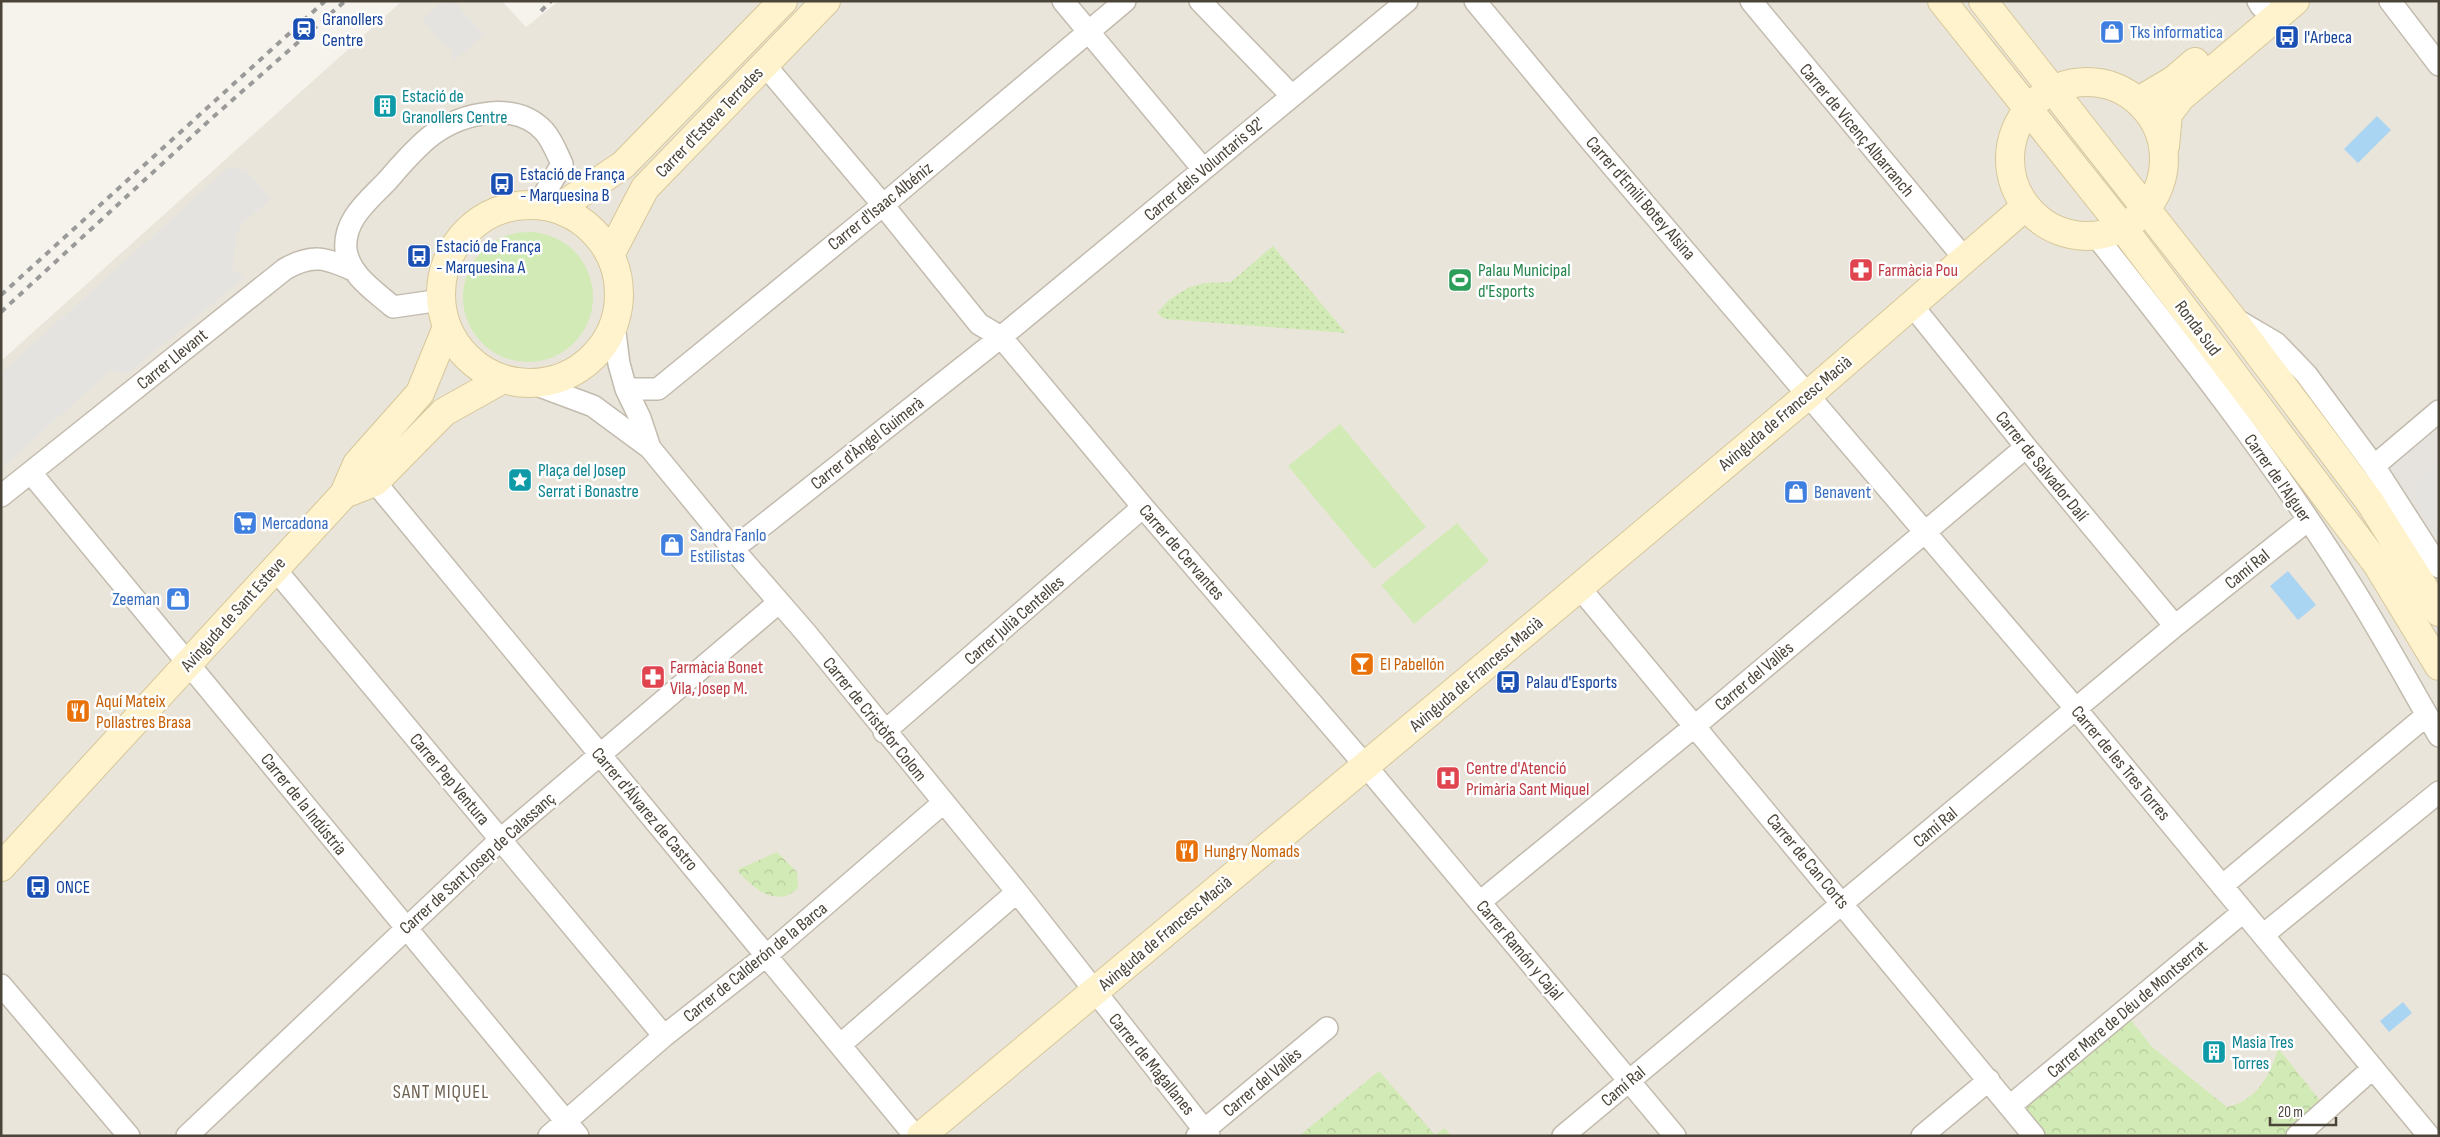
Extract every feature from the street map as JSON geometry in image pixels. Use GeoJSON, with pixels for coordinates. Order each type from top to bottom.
{"type":"FeatureCollection","features":[{"type":"Feature","properties":{"kind":"street","name":"Carrer d'Esteve Terrades"},"geometry":{"type":"LineString","coordinates":[[547,207],[623,166],[783,1]]}},
{"type":"Feature","properties":{"kind":"street","name":"Carrer d'Esteve Terrades"},"geometry":{"type":"LineString","coordinates":[[610,255],[645,188],[826,1]]}},
{"type":"Feature","properties":{"kind":"street"},"geometry":{"type":"LineString","coordinates":[[1062,1],[1203,169]]}},
{"type":"Feature","properties":{"kind":"street","name":"Carrer d'Isaac Albéniz"},"geometry":{"type":"LineString","coordinates":[[626,389],[658,389],[883,205],[1090,33],[1125,1]]}},
{"type":"Feature","properties":{"kind":"street"},"geometry":{"type":"LineString","coordinates":[[1200,1],[1291,95]]}},
{"type":"Feature","properties":{"kind":"street","name":"Carrer dels Voluntaris 92'"},"geometry":{"type":"LineString","coordinates":[[1001,337],[1291,95],[1407,1]]}},
{"type":"Feature","properties":{"kind":"street","name":"Carrer d'Emili Botey Alsina"},"geometry":{"type":"LineString","coordinates":[[1475,1],[1808,395]]}},
{"type":"Feature","properties":{"kind":"street","name":"Carrer de Vicenç Albarranch"},"geometry":{"type":"LineString","coordinates":[[1751,1],[1964,258]]}},
{"type":"Feature","properties":{"kind":"street","name":"Ronda Sud"},"geometry":{"type":"LineString","coordinates":[[1942,1],[2123,228],[2377,564],[2439,666]]}},
{"type":"Feature","properties":{"kind":"street","name":"Ronda Sud"},"geometry":{"type":"LineString","coordinates":[[1982,1],[2232,317],[2370,502],[2439,612]]}},
{"type":"Feature","properties":{"kind":"street"},"geometry":{"type":"LineString","coordinates":[[2164,152],[2161,135],[2153,118],[2140,100],[2113,86],[2100,82],[2078,82],[2053,89],[2028,108],[2018,124],[2011,142],[2010,162],[2012,178],[2026,206],[2044,223],[2062,232],[2080,236],[2096,236],[2123,228],[2147,210],[2160,186],[2164,171],[2168,114],[2181,97],[2295,1]]}},
{"type":"Feature","properties":{"kind":"street"},"geometry":{"type":"LineString","coordinates":[[2390,1],[2439,65]]}},
{"type":"Feature","properties":{"kind":"street"},"geometry":{"type":"LineString","coordinates":[[2140,100],[2174,80],[2262,3]]}},
{"type":"Feature","properties":{"kind":"street","name":"Carrer de Cervantes"},"geometry":{"type":"LineString","coordinates":[[764,64],[883,205],[979,324],[1001,337],[1143,507],[1365,765]]}},
{"type":"Feature","properties":{"kind":"street","name":"Carrer Llevant"},"geometry":{"type":"LineString","coordinates":[[441,300],[393,307],[355,271],[350,262],[346,232],[355,216],[414,151],[441,129],[461,119],[480,114],[501,113],[523,117],[543,130],[550,138],[562,164],[547,207]]}},
{"type":"Feature","properties":{"kind":"street","name":"Avinguda de Francesc Macià"},"geometry":{"type":"LineString","coordinates":[[921,1136],[1808,395],[2026,206]]}},
{"type":"Feature","properties":{"kind":"street"},"geometry":{"type":"LineString","coordinates":[[510,207],[547,207],[579,219],[597,235],[610,255],[618,278],[619,302],[614,325],[602,348],[584,366],[560,379],[534,384],[503,379],[482,369],[461,351],[447,327],[441,300],[442,281],[447,262],[456,245],[468,230],[483,218],[510,207]]}},
{"type":"Feature","properties":{"kind":"street","name":"Carrer de l'Alguer"},"geometry":{"type":"LineString","coordinates":[[2096,236],[2211,383],[2308,520],[2351,585],[2439,736]]}},
{"type":"Feature","properties":{"kind":"street","name":"Carrer Llevant"},"geometry":{"type":"LineString","coordinates":[[1,496],[285,269],[299,261],[321,258],[355,271]]}},
{"type":"Feature","properties":{"kind":"street","name":"Carrer de Salvador Dalí"},"geometry":{"type":"LineString","coordinates":[[1911,304],[2026,447],[2175,626]]}},
{"type":"Feature","properties":{"kind":"street"},"geometry":{"type":"LineString","coordinates":[[2232,317],[2276,343],[2306,374],[2374,466],[2439,567]]}},
{"type":"Feature","properties":{"kind":"street","name":"Carrer de Cristòfor Colom"},"geometry":{"type":"LineString","coordinates":[[614,325],[619,364],[626,389],[640,418],[650,448]]}},
{"type":"Feature","properties":{"kind":"street","name":"Avinguda de Sant Esteve"},"geometry":{"type":"LineString","coordinates":[[1,867],[344,494],[357,464],[420,393],[447,327]]}},
{"type":"Feature","properties":{"kind":"street","name":"Carrer d'Àngel Guimerà"},"geometry":{"type":"LineString","coordinates":[[733,549],[1001,337]]}},
{"type":"Feature","properties":{"kind":"street","name":"Avinguda de Sant Esteve"},"geometry":{"type":"LineString","coordinates":[[344,494],[375,482],[444,412],[503,379]]}},
{"type":"Feature","properties":{"kind":"street","name":"Carrer de Cristòfor Colom"},"geometry":{"type":"LineString","coordinates":[[534,384],[593,406],[650,448],[778,603],[806,634],[884,732],[1017,892],[1094,992]]}},
{"type":"Feature","properties":{"kind":"street","name":"Carrer de les Tres Torres"},"geometry":{"type":"LineString","coordinates":[[1808,395],[2076,709],[2429,1136]]}},
{"type":"Feature","properties":{"kind":"street"},"geometry":{"type":"LineString","coordinates":[[2374,466],[2432,419],[2439,411]]}},
{"type":"Feature","properties":{"kind":"street","name":"Carrer del Vallès"},"geometry":{"type":"LineString","coordinates":[[1480,902],[1695,726],[2026,447]]}},
{"type":"Feature","properties":{"kind":"street","name":"Carrer de la Indústria"},"geometry":{"type":"LineString","coordinates":[[31,473],[572,1128]]}},
{"type":"Feature","properties":{"kind":"street","name":"Carrer d'Álvarez de Castro"},"geometry":{"type":"LineString","coordinates":[[375,482],[915,1136]]}},
{"type":"Feature","properties":{"kind":"street","name":"Carrer Julià Centelles"},"geometry":{"type":"LineString","coordinates":[[884,732],[1143,507]]}},
{"type":"Feature","properties":{"kind":"street","name":"Camí Ral"},"geometry":{"type":"LineString","coordinates":[[1563,1136],[2175,626],[2308,520]]}},
{"type":"Feature","properties":{"kind":"street","name":"Carrer Pep Ventura"},"geometry":{"type":"LineString","coordinates":[[275,569],[664,1036]]}},
{"type":"Feature","properties":{"kind":"street","name":"Carrer de Can Corts"},"geometry":{"type":"LineString","coordinates":[[1579,587],[1989,1080],[2010,1106],[2028,1134]]}},
{"type":"Feature","properties":{"kind":"street","name":"Carrer de Sant Josep de Calassanç"},"geometry":{"type":"LineString","coordinates":[[187,1136],[501,839],[778,603]]}},
{"type":"Feature","properties":{"kind":"street"},"geometry":{"type":"LineString","coordinates":[[2222,886],[2427,715]]}},
{"type":"Feature","properties":{"kind":"street","name":"Carrer Ramón y Cajal"},"geometry":{"type":"LineString","coordinates":[[1365,765],[1675,1136]]}},
{"type":"Feature","properties":{"kind":"street"},"geometry":{"type":"LineString","coordinates":[[2263,936],[2439,792]]}},
{"type":"Feature","properties":{"kind":"street","name":"Carrer de Calderón de la Barca"},"geometry":{"type":"LineString","coordinates":[[549,1136],[572,1128],[664,1036],[767,955],[943,803]]}},
{"type":"Feature","properties":{"kind":"street"},"geometry":{"type":"LineString","coordinates":[[840,1045],[1017,892]]}},
{"type":"Feature","properties":{"kind":"street","name":"Carrer Mare de Déu de Montserrat"},"geometry":{"type":"LineString","coordinates":[[2010,1106],[2243,912]]}},
{"type":"Feature","properties":{"kind":"street"},"geometry":{"type":"LineString","coordinates":[[1,985],[129,1136]]}},
{"type":"Feature","properties":{"kind":"street","name":"Carrer de Magallanes"},"geometry":{"type":"LineString","coordinates":[[1094,992],[1204,1134]]}},
{"type":"Feature","properties":{"kind":"street","name":"Carrer del Vallès"},"geometry":{"type":"LineString","coordinates":[[1204,1134],[1327,1028]]}},
{"type":"Feature","properties":{"kind":"street"},"geometry":{"type":"LineString","coordinates":[[2297,1136],[2373,1068]]}},
{"type":"Feature","properties":{"kind":"street"},"geometry":{"type":"LineString","coordinates":[[1922,1136],[1989,1080]]}},
{"type":"Feature","properties":{"kind":"shaded area"},"geometry":{"type":"Polygon","coordinates":[[[402,1],[502,1],[526,27],[559,1],[2439,1],[2439,1136],[1,1136],[1,361],[402,1]]]}},
{"type":"Feature","properties":{"kind":"shaded area"},"geometry":{"type":"Polygon","coordinates":[[[443,1],[454,1],[484,35],[455,60],[450,54],[453,51],[447,45],[445,46],[422,20],[443,1]]]}},
{"type":"Feature","properties":{"kind":"shaded area"},"geometry":{"type":"Polygon","coordinates":[[[230,166],[248,172],[271,199],[242,224],[237,232],[232,269],[245,277],[127,374],[111,370],[1,469],[1,373],[230,166]]]}},
{"type":"Feature","properties":{"kind":"shaded area"},"geometry":{"type":"Polygon","coordinates":[[[2439,401],[2439,643],[2345,491],[2428,417],[2439,401]]]}},
{"type":"Feature","properties":{"kind":"shaded area"},"geometry":{"type":"Polygon","coordinates":[[[2439,460],[2439,538],[2420,509],[2417,489],[2425,471],[2439,460]]]}},
{"type":"Feature","properties":{"kind":"green space"},"geometry":{"type":"Polygon","coordinates":[[[528,232],[553,237],[574,251],[588,272],[593,297],[588,322],[574,343],[553,357],[528,362],[503,357],[482,343],[468,322],[463,297],[468,272],[482,251],[503,237],[528,232]]]}},
{"type":"Feature","properties":{"kind":"green space"},"geometry":{"type":"Polygon","coordinates":[[[1273,246],[1346,333],[1165,319],[1157,313],[1169,300],[1188,288],[1204,283],[1231,282],[1273,246]]]}},
{"type":"Feature","properties":{"kind":"green space"},"geometry":{"type":"Polygon","coordinates":[[[1340,424],[1426,527],[1374,569],[1288,466],[1340,424]]]}},
{"type":"Feature","properties":{"kind":"green space"},"geometry":{"type":"Polygon","coordinates":[[[1457,523],[1489,561],[1414,624],[1381,585],[1457,523]]]}},
{"type":"Feature","properties":{"kind":"green space"},"geometry":{"type":"Polygon","coordinates":[[[777,852],[797,872],[798,888],[782,897],[765,894],[737,870],[777,852]]]}},
{"type":"Feature","properties":{"kind":"green space"},"geometry":{"type":"Polygon","coordinates":[[[2124,1011],[2152,1047],[2227,1107],[2246,1099],[2261,1085],[2267,1077],[2278,1048],[2327,1109],[2297,1136],[2034,1136],[2010,1106],[2124,1011]]]}},
{"type":"Feature","properties":{"kind":"green space"},"geometry":{"type":"Polygon","coordinates":[[[1379,1071],[1435,1135],[1444,1128],[1452,1136],[1299,1136],[1379,1071]]]}},
{"type":"Feature","properties":{"kind":"water"},"geometry":{"type":"Polygon","coordinates":[[[2377,116],[2391,130],[2358,163],[2344,149],[2377,116]]]}},
{"type":"Feature","properties":{"kind":"water"},"geometry":{"type":"Polygon","coordinates":[[[2288,571],[2316,605],[2298,620],[2270,586],[2288,571]]]}},
{"type":"Feature","properties":{"kind":"water"},"geometry":{"type":"Polygon","coordinates":[[[2403,1002],[2412,1013],[2389,1032],[2380,1021],[2403,1002]]]}},
{"type":"Feature","properties":{"kind":"railway"},"geometry":{"type":"LineString","coordinates":[[1,295],[325,1]]}},
{"type":"Feature","properties":{"kind":"railway"},"geometry":{"type":"LineString","coordinates":[[1,312],[212,118],[345,1]]}},
{"type":"Feature","properties":{"kind":"railway"},"geometry":{"type":"LineString","coordinates":[[541,11],[551,1]]}},
{"type":"Feature","properties":{"kind":"place","name":"Granollers Centre"},"geometry":{"type":"Point","coordinates":[304,29]}},
{"type":"Feature","properties":{"kind":"place","name":"Tks informatica"},"geometry":{"type":"Point","coordinates":[2112,32]}},
{"type":"Feature","properties":{"kind":"place","name":"l'Arbeca"},"geometry":{"type":"Point","coordinates":[2287,37]}},
{"type":"Feature","properties":{"kind":"place","name":"Estació de Granollers Centre"},"geometry":{"type":"Point","coordinates":[385,106]}},
{"type":"Feature","properties":{"kind":"place","name":"Estació de França - Marquesina B"},"geometry":{"type":"Point","coordinates":[502,184]}},
{"type":"Feature","properties":{"kind":"place","name":"Estació de França - Marquesina A"},"geometry":{"type":"Point","coordinates":[419,256]}},
{"type":"Feature","properties":{"kind":"place","name":"Farmàcia Pou"},"geometry":{"type":"Point","coordinates":[1861,270]}},
{"type":"Feature","properties":{"kind":"place","name":"Palau Municipal d'Esports"},"geometry":{"type":"Point","coordinates":[1460,280]}},
{"type":"Feature","properties":{"kind":"place","name":"Plaça del Josep Serrat i Bonastre"},"geometry":{"type":"Point","coordinates":[520,480]}},
{"type":"Feature","properties":{"kind":"place","name":"Benavent"},"geometry":{"type":"Point","coordinates":[1796,492]}},
{"type":"Feature","properties":{"kind":"place","name":"Mercadona"},"geometry":{"type":"Point","coordinates":[245,523]}},
{"type":"Feature","properties":{"kind":"place","name":"Sandra Fanlo Estilistas"},"geometry":{"type":"Point","coordinates":[672,545]}},
{"type":"Feature","properties":{"kind":"place","name":"Zeeman"},"geometry":{"type":"Point","coordinates":[178,599]}},
{"type":"Feature","properties":{"kind":"place","name":"El Pabellón"},"geometry":{"type":"Point","coordinates":[1362,664]}},
{"type":"Feature","properties":{"kind":"place","name":"Farmàcia Bonet Vila, Josep M."},"geometry":{"type":"Point","coordinates":[653,677]}},
{"type":"Feature","properties":{"kind":"place","name":"Palau d'Esports"},"geometry":{"type":"Point","coordinates":[1508,682]}},
{"type":"Feature","properties":{"kind":"place","name":"Aquí Mateix Pollastres Brasa"},"geometry":{"type":"Point","coordinates":[78,711]}},
{"type":"Feature","properties":{"kind":"place","name":"Centre d'Atenció Primària Sant Miquel"},"geometry":{"type":"Point","coordinates":[1448,778]}},
{"type":"Feature","properties":{"kind":"place","name":"Hungry Nomads"},"geometry":{"type":"Point","coordinates":[1187,851]}},
{"type":"Feature","properties":{"kind":"place","name":"ONCE"},"geometry":{"type":"Point","coordinates":[38,887]}},
{"type":"Feature","properties":{"kind":"place","name":"Masia Tres Torres"},"geometry":{"type":"Point","coordinates":[2214,1052]}},
{"type":"Feature","properties":{"kind":"district","name":"SANT MIQUEL"},"geometry":{"type":"Point","coordinates":[441,1091]}}]}
